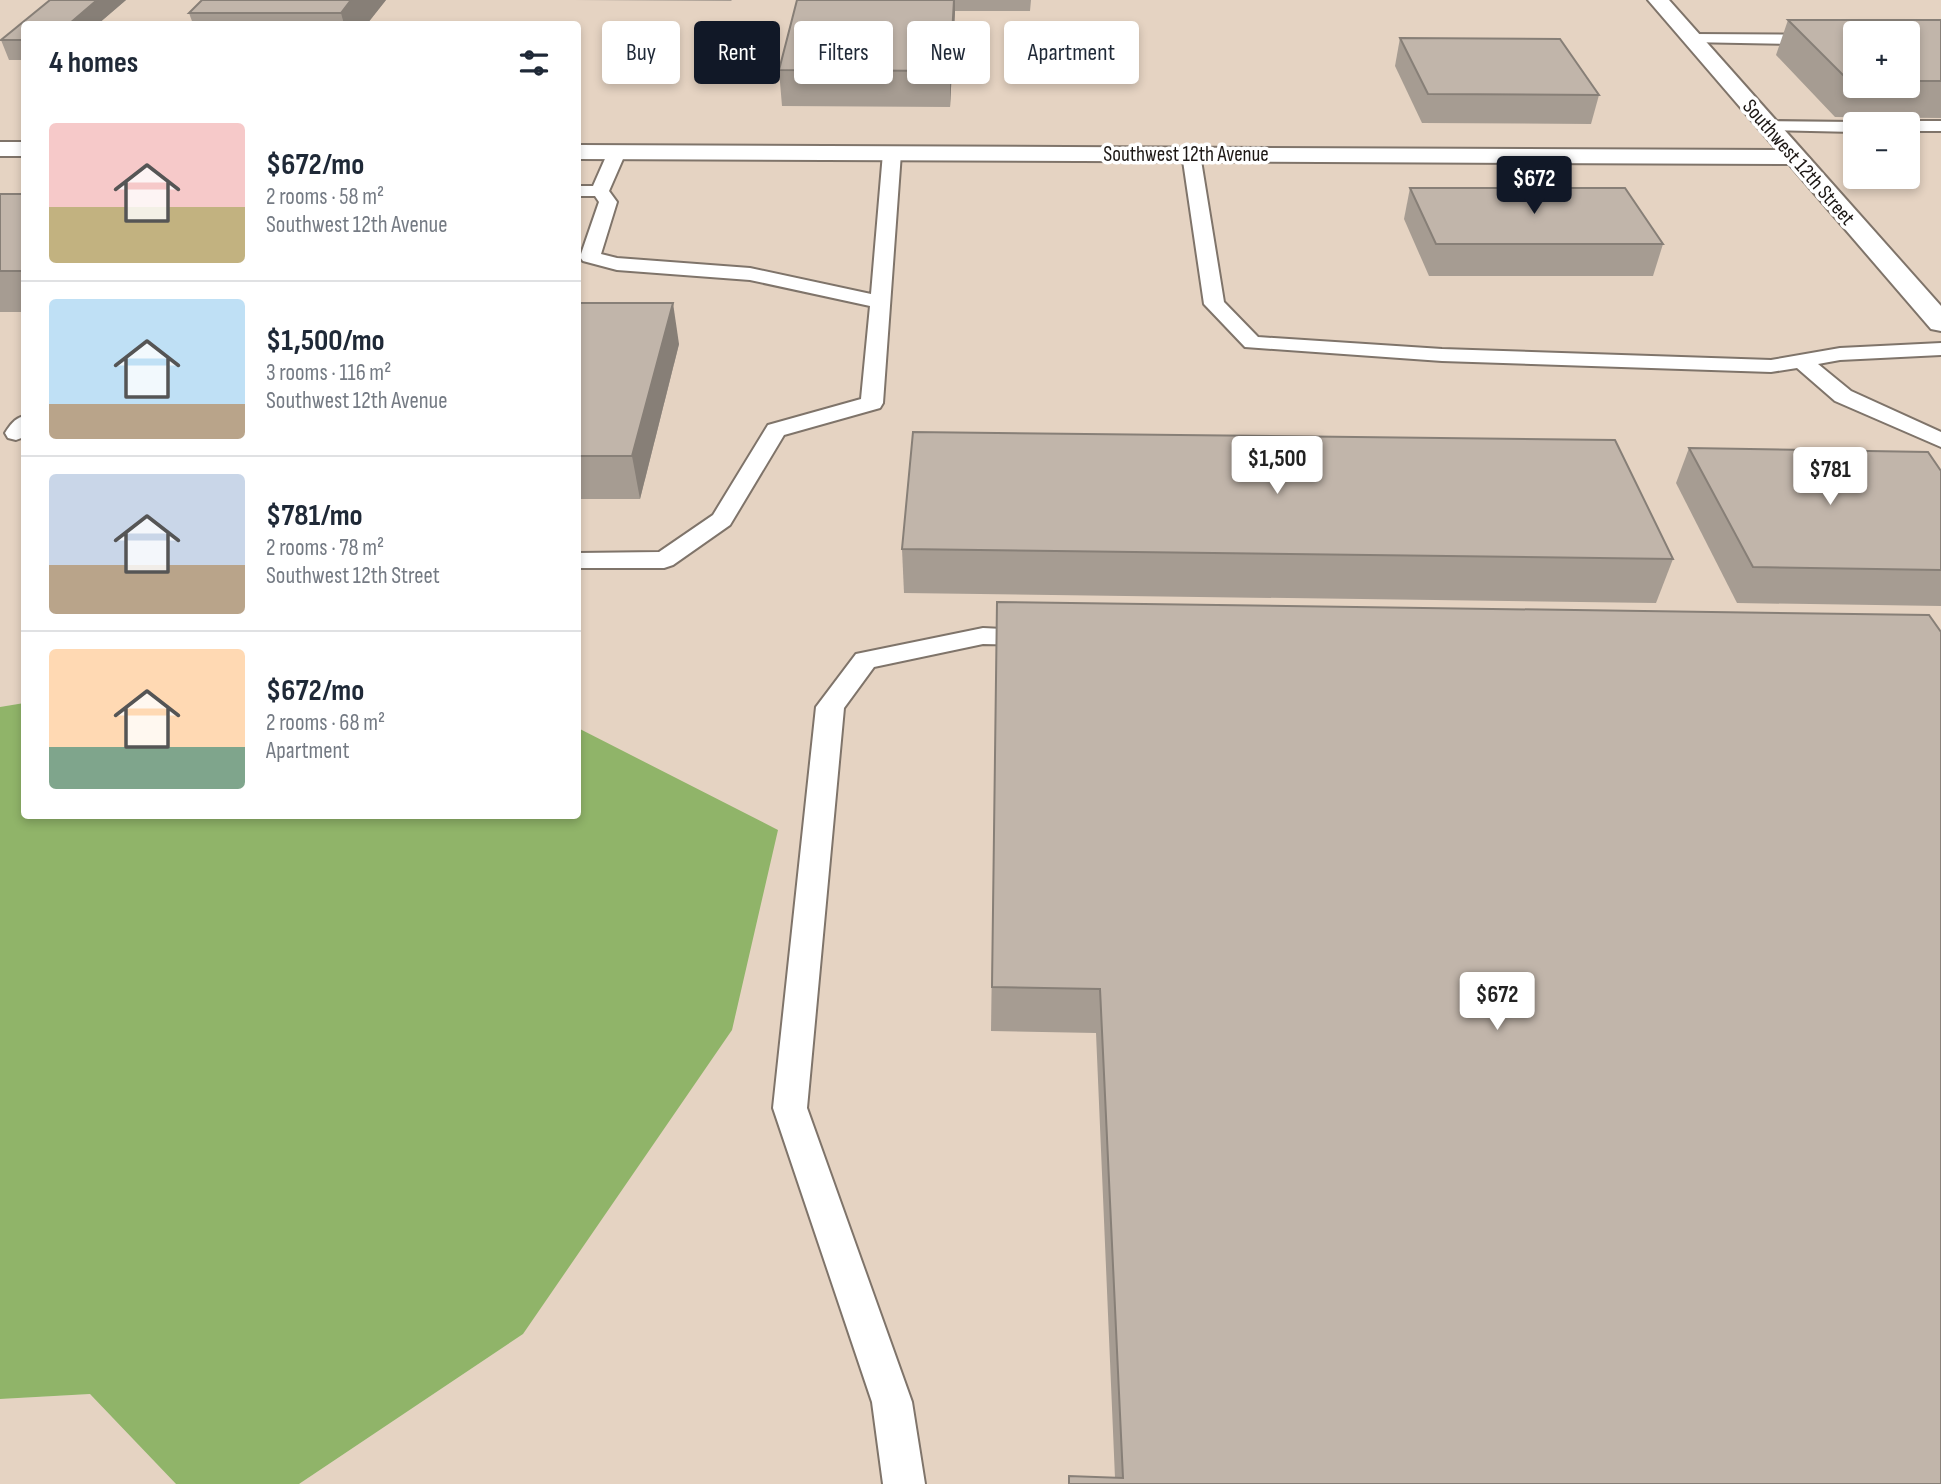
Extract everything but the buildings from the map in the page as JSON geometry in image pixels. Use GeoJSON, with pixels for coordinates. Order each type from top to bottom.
{"type":"FeatureCollection","features":[{"type":"Feature","properties":{"kind":"street","name":"Southwest 12th Street"},"geometry":{"type":"LineString","coordinates":[[1658,0],[1941,323]]}},
{"type":"Feature","properties":{"kind":"street"},"geometry":{"type":"LineString","coordinates":[[0,149],[21,149]]}},
{"type":"Feature","properties":{"kind":"street","name":"Southwest 12th Avenue"},"geometry":{"type":"LineString","coordinates":[[581,152],[1794,157]]}},
{"type":"Feature","properties":{"kind":"lane"},"geometry":{"type":"LineString","coordinates":[[1692,39],[1843,40]]}},
{"type":"Feature","properties":{"kind":"lane"},"geometry":{"type":"LineString","coordinates":[[1767,126],[1843,127]]}},
{"type":"Feature","properties":{"kind":"lane"},"geometry":{"type":"LineString","coordinates":[[1920,127],[1941,126]]}},
{"type":"Feature","properties":{"kind":"lane"},"geometry":{"type":"LineString","coordinates":[[600,191],[617,152]]}},
{"type":"Feature","properties":{"kind":"lane"},"geometry":{"type":"LineString","coordinates":[[581,560],[664,560],[722,520],[776,430],[872,403],[892,153]]}},
{"type":"Feature","properties":{"kind":"lane"},"geometry":{"type":"LineString","coordinates":[[1191,155],[1214,303],[1252,342],[1442,355],[1772,366],[1840,354],[1941,349]]}},
{"type":"Feature","properties":{"kind":"lane"},"geometry":{"type":"LineString","coordinates":[[581,191],[600,191]]}},
{"type":"Feature","properties":{"kind":"lane"},"geometry":{"type":"LineString","coordinates":[[600,191],[608,202],[590,257],[617,264],[750,274],[881,302]]}},
{"type":"Feature","properties":{"kind":"lane"},"geometry":{"type":"LineString","coordinates":[[1802,361],[1843,396],[1941,440]]}},
{"type":"Feature","properties":{"kind":"lane"},"geometry":{"type":"LineString","coordinates":[[904,1484],[892,1402],[790,1108],[830,707],[865,660],[983,636],[1066,637]]}},
{"type":"Feature","properties":{"kind":"shaded area"},"geometry":{"type":"Polygon","coordinates":[[[0,0],[1941,0],[1941,1484],[299,1484],[523,1334],[657,770],[581,730],[581,21],[21,21],[21,704],[0,707],[0,0]]]}},
{"type":"Feature","properties":{"kind":"shaded area"},"geometry":{"type":"Polygon","coordinates":[[[90,1394],[176,1484],[0,1484],[0,1399],[90,1394]]]}},
{"type":"Feature","properties":{"kind":"green space"},"geometry":{"type":"Polygon","coordinates":[[[21,704],[21,819],[581,819],[581,730],[778,830],[732,1030],[523,1334],[299,1484],[176,1484],[90,1394],[0,1399],[0,707],[21,704]]]}}]}
